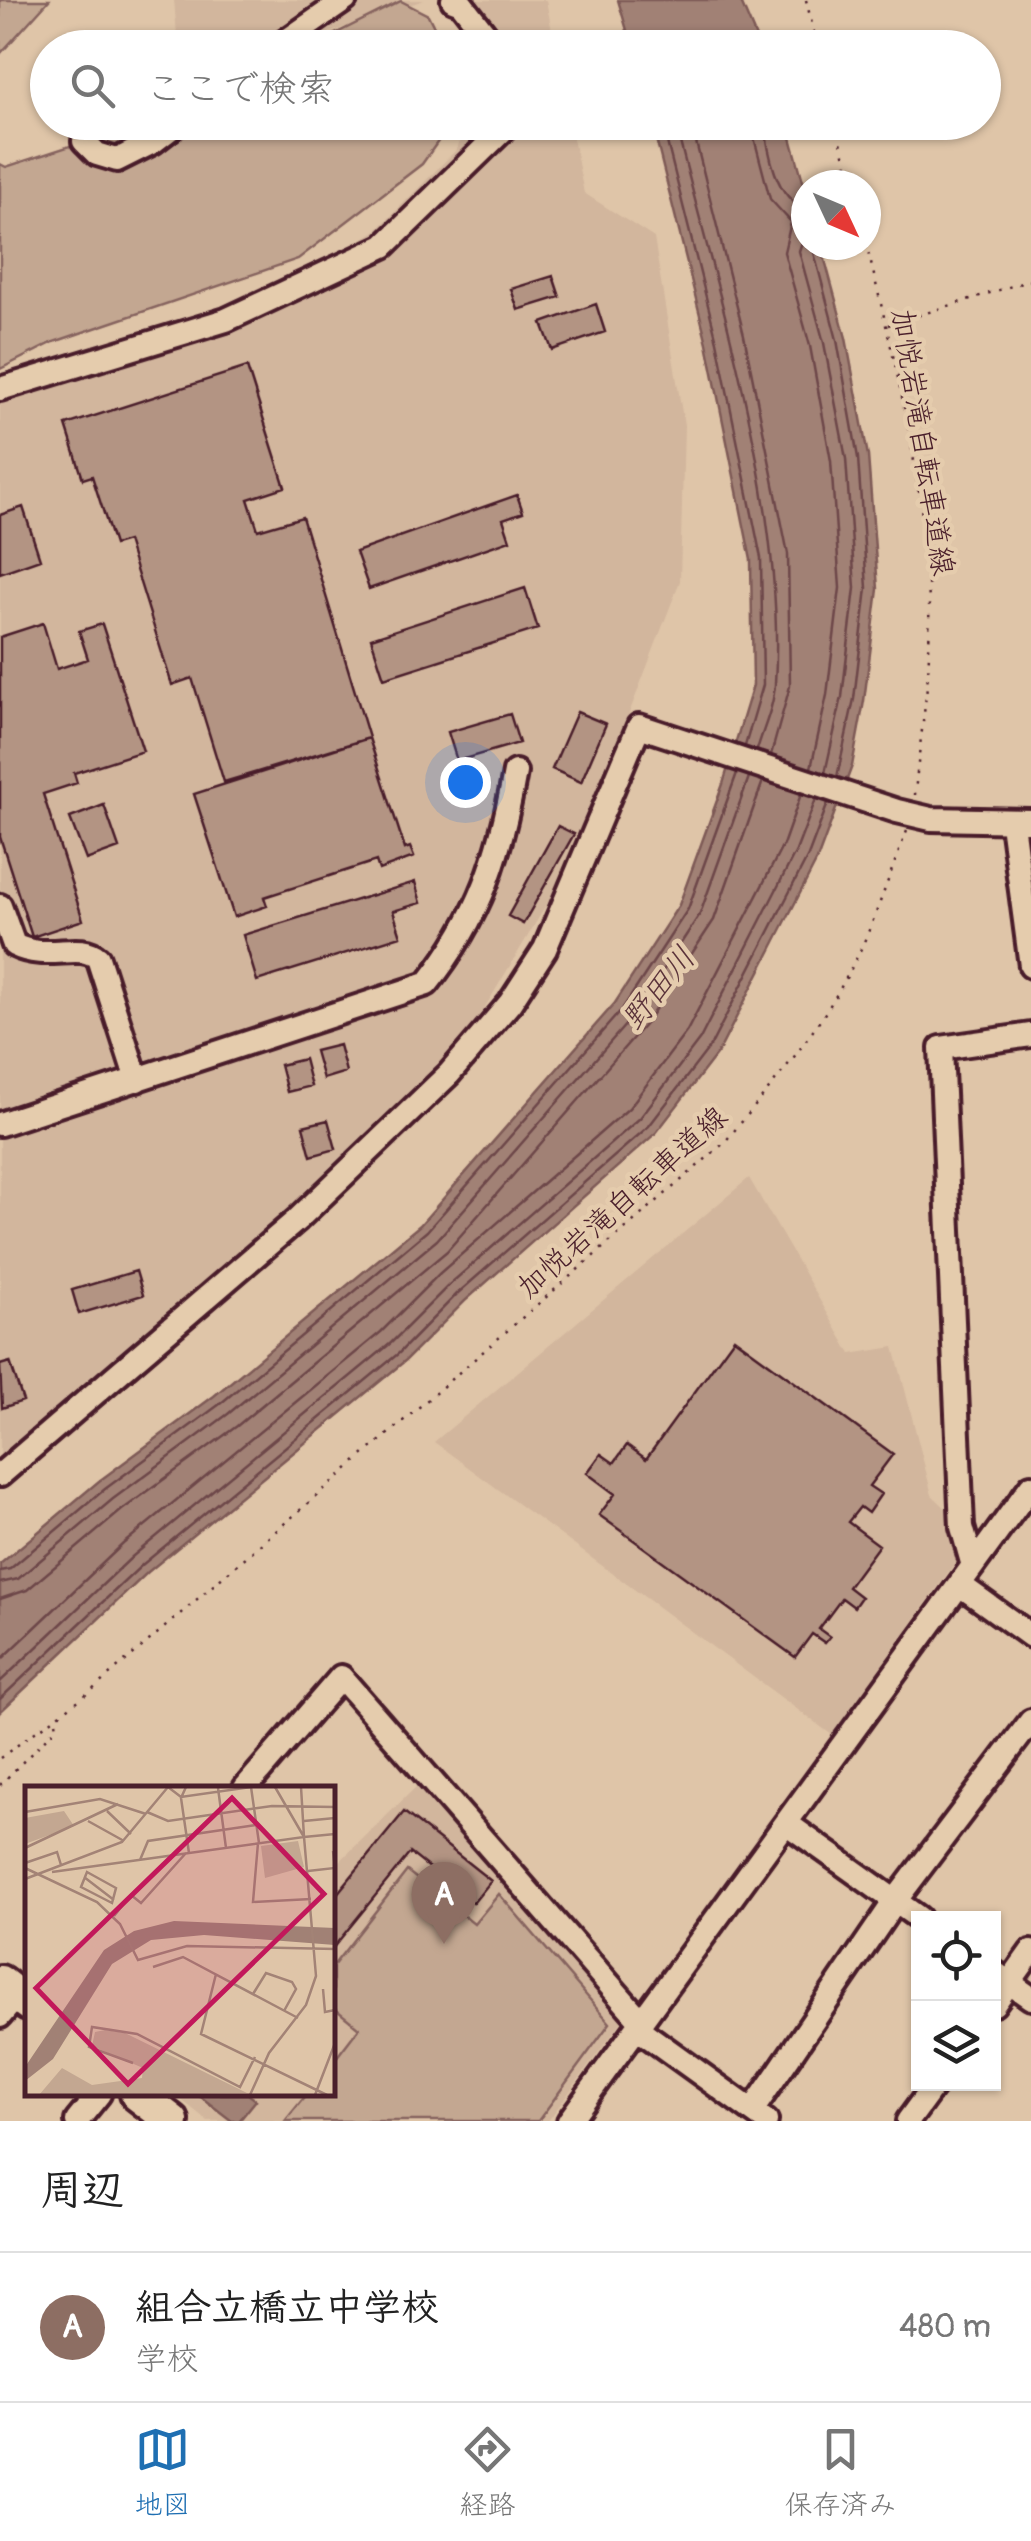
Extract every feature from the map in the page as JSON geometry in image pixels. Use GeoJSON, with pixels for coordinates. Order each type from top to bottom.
{"type":"FeatureCollection","features":[{"type":"Feature","properties":{"kind":"highway"},"geometry":{"type":"LineString","coordinates":[[140,2096],[172,2121]]}},
{"type":"Feature","properties":{"kind":"street"},"geometry":{"type":"LineString","coordinates":[[302,30],[345,0]]}},
{"type":"Feature","properties":{"kind":"street"},"geometry":{"type":"LineString","coordinates":[[453,0],[462,4],[482,30]]}},
{"type":"Feature","properties":{"kind":"street"},"geometry":{"type":"LineString","coordinates":[[84,141],[97,154],[116,160],[156,140]]}},
{"type":"Feature","properties":{"kind":"street"},"geometry":{"type":"LineString","coordinates":[[0,388],[226,320],[384,246],[493,140]]}},
{"type":"Feature","properties":{"kind":"street"},"geometry":{"type":"LineString","coordinates":[[0,1475],[298,1219],[449,1074],[510,1003],[545,949],[639,726],[905,813],[1022,822],[1031,966]]}},
{"type":"Feature","properties":{"kind":"street"},"geometry":{"type":"LineString","coordinates":[[0,1124],[428,984],[452,954],[494,870],[515,772]]}},
{"type":"Feature","properties":{"kind":"street"},"geometry":{"type":"LineString","coordinates":[[0,906],[14,946],[50,955],[81,948],[98,958],[137,1080]]}},
{"type":"Feature","properties":{"kind":"street"},"geometry":{"type":"LineString","coordinates":[[1031,1034],[941,1048],[967,1576],[1031,1636]]}},
{"type":"Feature","properties":{"kind":"street"},"geometry":{"type":"LineString","coordinates":[[569,2121],[1031,1486]]}},
{"type":"Feature","properties":{"kind":"street"},"geometry":{"type":"LineString","coordinates":[[246,1786],[341,1677],[640,2025],[759,2116],[895,1901],[1031,1720]]}},
{"type":"Feature","properties":{"kind":"street"},"geometry":{"type":"LineString","coordinates":[[786,1823],[911,1912]]}},
{"type":"Feature","properties":{"kind":"street"},"geometry":{"type":"LineString","coordinates":[[1031,1952],[1001,1977],[1031,1998]]}},
{"type":"Feature","properties":{"kind":"street"},"geometry":{"type":"LineString","coordinates":[[908,2121],[931,2091]]}},
{"type":"Feature","properties":{"kind":"street"},"geometry":{"type":"LineString","coordinates":[[77,2121],[97,2096]]}},
{"type":"Feature","properties":{"kind":"path"},"geometry":{"type":"LineString","coordinates":[[806,0],[814,30]]}},
{"type":"Feature","properties":{"kind":"path"},"geometry":{"type":"LineString","coordinates":[[841,140],[848,170]]}},
{"type":"Feature","properties":{"kind":"path","name":"加悦岩滝自転車道線"},"geometry":{"type":"LineString","coordinates":[[0,1758],[90,1691],[723,1144],[783,1072],[831,1004],[859,953],[905,813],[928,672],[925,556],[886,326],[870,260]]}},
{"type":"Feature","properties":{"kind":"path"},"geometry":{"type":"LineString","coordinates":[[886,326],[1031,280]]}},
{"type":"Feature","properties":{"kind":"path"},"geometry":{"type":"LineString","coordinates":[[0,1785],[56,1727],[55,1716]]}},
{"type":"Feature","properties":{"kind":"shaded area"},"geometry":{"type":"Polygon","coordinates":[[[0,0],[49,0],[0,54],[0,0]]]}},
{"type":"Feature","properties":{"kind":"shaded area"},"geometry":{"type":"Polygon","coordinates":[[[174,0],[424,0],[336,30],[177,30],[174,0]]]}},
{"type":"Feature","properties":{"kind":"shaded area"},"geometry":{"type":"Polygon","coordinates":[[[445,0],[546,0],[552,30],[462,30],[445,0]]]}},
{"type":"Feature","properties":{"kind":"shaded area"},"geometry":{"type":"Polygon","coordinates":[[[401,1],[428,15],[436,30],[343,30],[401,1]]]}},
{"type":"Feature","properties":{"kind":"shaded area"},"geometry":{"type":"Polygon","coordinates":[[[89,140],[439,140],[422,164],[298,259],[54,342],[0,369],[0,164],[6,167],[89,140]]]}},
{"type":"Feature","properties":{"kind":"shaded area"},"geometry":{"type":"Polygon","coordinates":[[[460,140],[573,140],[584,193],[654,238],[684,425],[680,581],[571,864],[463,1044],[356,1152],[0,1460],[0,375],[257,301],[377,230],[457,149],[460,140]]]}},
{"type":"Feature","properties":{"kind":"shaded area"},"geometry":{"type":"Polygon","coordinates":[[[749,1178],[851,1354],[894,1347],[932,1495],[951,1513],[957,1560],[832,1735],[434,1442],[749,1178]]]}},
{"type":"Feature","properties":{"kind":"shaded area"},"geometry":{"type":"Polygon","coordinates":[[[418,1785],[622,2021],[548,2121],[208,2121],[177,2096],[335,2096],[335,1866],[418,1785]]]}},
{"type":"Feature","properties":{"kind":"shaded area"},"geometry":{"type":"Polygon","coordinates":[[[407,1871],[474,1924],[499,1894],[610,2023],[538,2121],[285,2121],[305,2096],[335,2096],[335,2059],[359,2028],[335,2009],[335,1963],[407,1871]]]}},
{"type":"Feature","properties":{"kind":"water"},"geometry":{"type":"Polygon","coordinates":[[[618,0],[740,0],[753,30],[627,30],[618,0]]]}},
{"type":"Feature","properties":{"kind":"water","name":"野田川"},"geometry":{"type":"Polygon","coordinates":[[[656,140],[792,140],[800,170],[791,170],[791,260],[825,260],[846,338],[868,456],[878,589],[852,766],[817,860],[719,1051],[656,1133],[465,1301],[406,1360],[148,1572],[0,1712],[0,1564],[99,1481],[214,1396],[420,1225],[615,1003],[679,905],[723,784],[753,685],[751,560],[707,343],[656,140]]]}},
{"type":"Feature","properties":{"kind":"water"},"geometry":{"type":"Polygon","coordinates":[[[200,2096],[251,2096],[256,2100],[239,2121],[232,2121],[200,2096]]]}},
{"type":"Feature","properties":{"kind":"building"},"geometry":{"type":"Polygon","coordinates":[[[553,276],[560,297],[518,310],[511,289],[553,276]]]}},
{"type":"Feature","properties":{"kind":"building"},"geometry":{"type":"Polygon","coordinates":[[[596,304],[605,332],[552,350],[542,323],[596,304]]]}},
{"type":"Feature","properties":{"kind":"building"},"geometry":{"type":"Polygon","coordinates":[[[247,367],[285,487],[248,499],[258,530],[302,517],[369,738],[224,782],[192,678],[172,685],[127,541],[114,545],[92,476],[83,479],[66,425],[247,367]]]}},
{"type":"Feature","properties":{"kind":"building"},"geometry":{"type":"Polygon","coordinates":[[[517,495],[523,512],[503,519],[510,540],[369,589],[356,552],[517,495]]]}},
{"type":"Feature","properties":{"kind":"building"},"geometry":{"type":"Polygon","coordinates":[[[23,507],[40,559],[0,573],[0,515],[23,507]]]}},
{"type":"Feature","properties":{"kind":"building"},"geometry":{"type":"Polygon","coordinates":[[[525,588],[538,629],[384,678],[371,638],[525,588]]]}},
{"type":"Feature","properties":{"kind":"building"},"geometry":{"type":"Polygon","coordinates":[[[43,623],[57,669],[88,659],[79,631],[102,624],[143,751],[74,773],[77,783],[43,794],[83,920],[32,937],[0,837],[0,637],[43,623]]]}},
{"type":"Feature","properties":{"kind":"building"},"geometry":{"type":"Polygon","coordinates":[[[577,712],[606,724],[581,782],[552,769],[577,712]]]}},
{"type":"Feature","properties":{"kind":"building"},"geometry":{"type":"Polygon","coordinates":[[[510,714],[519,743],[457,761],[448,732],[510,714]]]}},
{"type":"Feature","properties":{"kind":"building"},"geometry":{"type":"Polygon","coordinates":[[[369,738],[405,849],[410,847],[414,857],[379,870],[376,861],[264,897],[267,906],[234,917],[194,794],[369,738]]]}},
{"type":"Feature","properties":{"kind":"building"},"geometry":{"type":"Polygon","coordinates":[[[104,805],[119,848],[86,860],[70,818],[104,805]]]}},
{"type":"Feature","properties":{"kind":"building"},"geometry":{"type":"Polygon","coordinates":[[[558,826],[574,834],[523,924],[508,916],[558,826]]]}},
{"type":"Feature","properties":{"kind":"building"},"geometry":{"type":"Polygon","coordinates":[[[415,882],[421,903],[393,911],[401,936],[257,981],[243,935],[415,882]]]}},
{"type":"Feature","properties":{"kind":"building"},"geometry":{"type":"Polygon","coordinates":[[[339,1045],[346,1072],[323,1079],[315,1051],[339,1045]]]}},
{"type":"Feature","properties":{"kind":"building"},"geometry":{"type":"Polygon","coordinates":[[[304,1059],[311,1086],[287,1092],[280,1065],[304,1059]]]}},
{"type":"Feature","properties":{"kind":"building"},"geometry":{"type":"Polygon","coordinates":[[[328,1120],[336,1149],[311,1156],[303,1126],[328,1120]]]}},
{"type":"Feature","properties":{"kind":"building"},"geometry":{"type":"Polygon","coordinates":[[[136,1271],[143,1295],[79,1314],[72,1290],[136,1271]]]}},
{"type":"Feature","properties":{"kind":"building"},"geometry":{"type":"Polygon","coordinates":[[[734,1338],[893,1454],[869,1486],[881,1494],[868,1513],[860,1507],[848,1522],[879,1545],[848,1587],[861,1597],[854,1607],[842,1598],[819,1629],[830,1637],[825,1643],[812,1634],[795,1657],[599,1515],[615,1494],[587,1473],[601,1454],[614,1463],[627,1445],[646,1459],[734,1338]]]}},
{"type":"Feature","properties":{"kind":"building"},"geometry":{"type":"Polygon","coordinates":[[[10,1362],[23,1401],[2,1408],[0,1365],[10,1362]]]}},
{"type":"Feature","properties":{"kind":"building"},"geometry":{"type":"Polygon","coordinates":[[[404,1812],[491,1881],[473,1903],[410,1853],[335,1945],[335,1896],[404,1812]]]}},
{"type":"Feature","properties":{"kind":"place","name":"組合立橋立中学校"},"geometry":{"type":"Point","coordinates":[444,1944]}}]}
